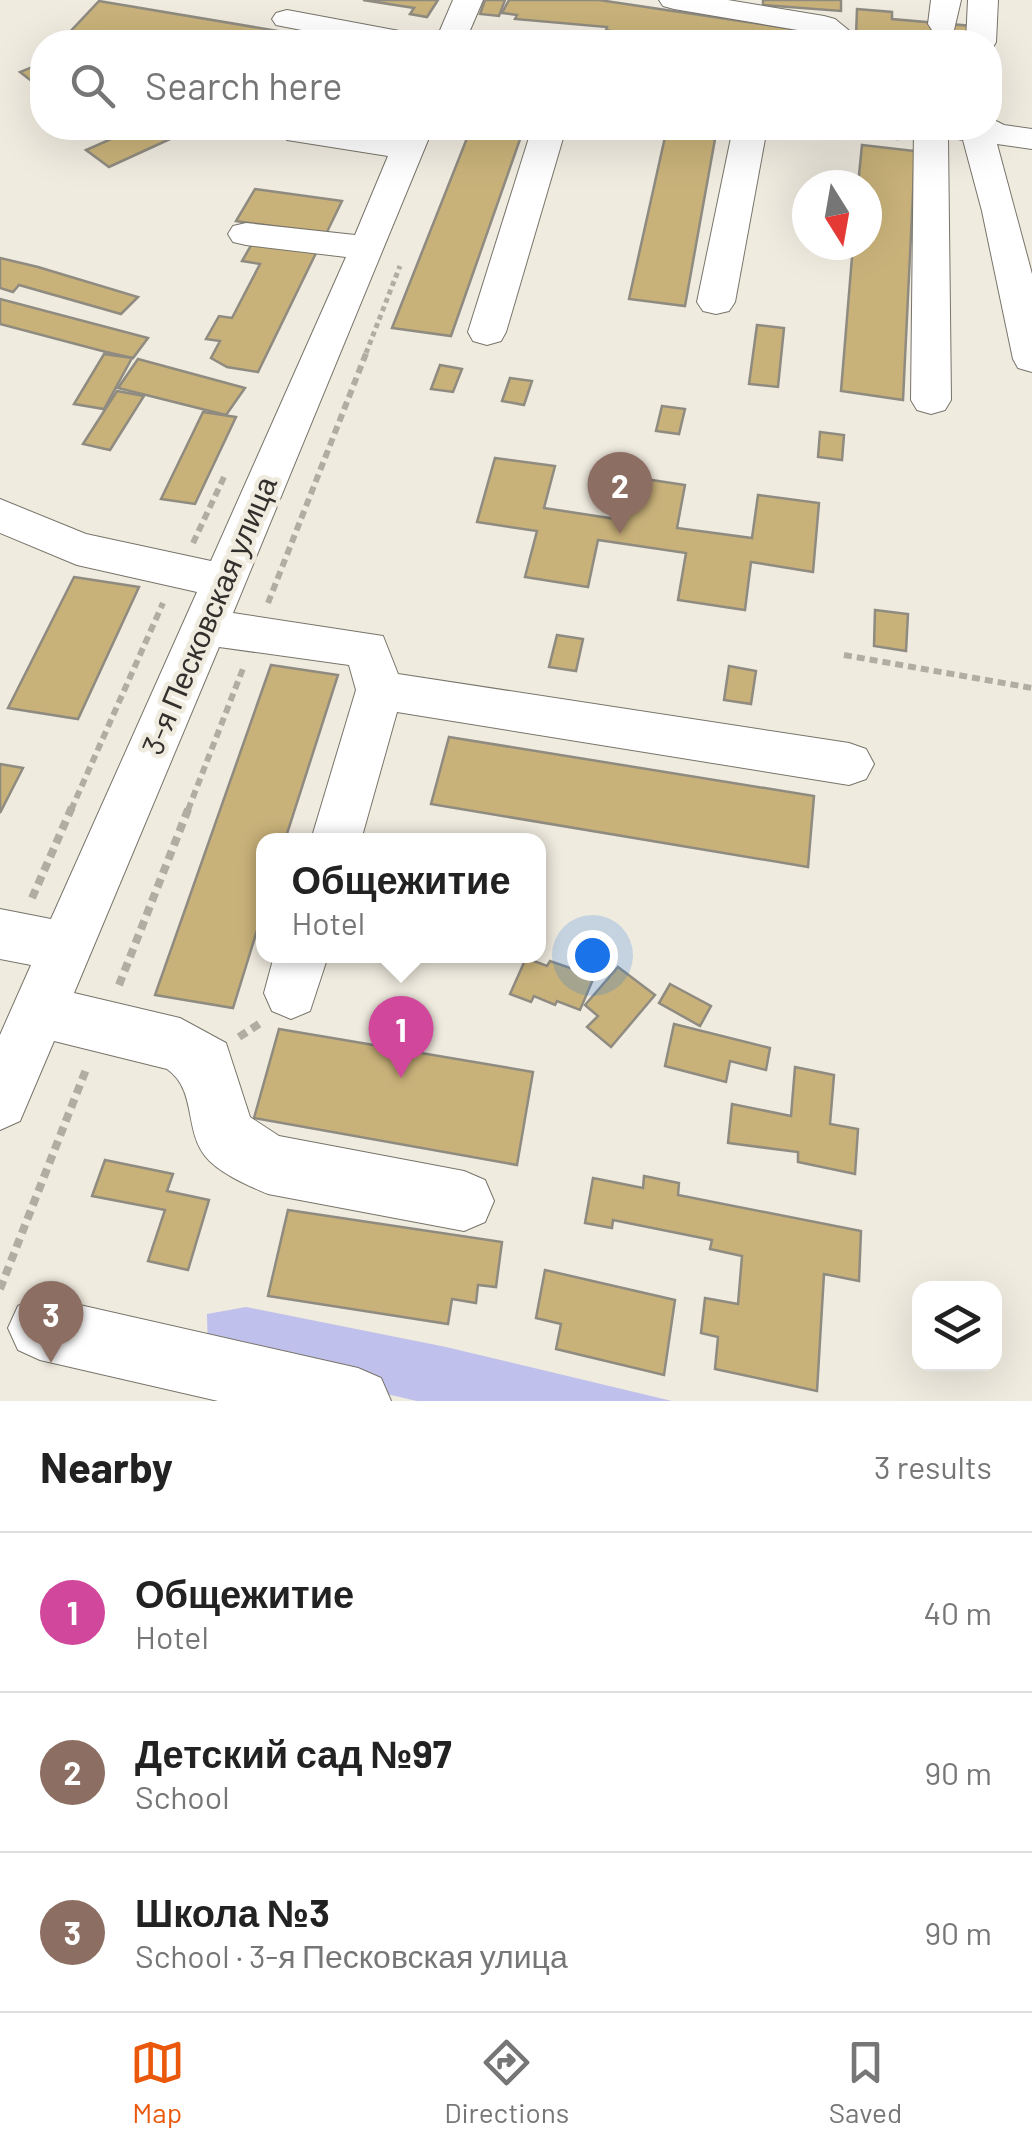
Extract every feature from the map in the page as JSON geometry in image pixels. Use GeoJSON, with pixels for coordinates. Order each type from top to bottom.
{"type":"FeatureCollection","features":[{"type":"Feature","properties":{"kind":"street"},"geometry":{"type":"LineString","coordinates":[[455,30],[468,0]]}},
{"type":"Feature","properties":{"kind":"street"},"geometry":{"type":"LineString","coordinates":[[674,0],[824,24],[832,30]]}},
{"type":"Feature","properties":{"kind":"street"},"geometry":{"type":"LineString","coordinates":[[982,30],[983,0]]}},
{"type":"Feature","properties":{"kind":"street"},"geometry":{"type":"LineString","coordinates":[[287,19],[346,30]]}},
{"type":"Feature","properties":{"kind":"street"},"geometry":{"type":"LineString","coordinates":[[1002,126],[1030,123]]}},
{"type":"Feature","properties":{"kind":"street","name":"3-я Песковская улица"},"geometry":{"type":"LineString","coordinates":[[0,1101],[222,582],[386,252],[411,140]]}},
{"type":"Feature","properties":{"kind":"street"},"geometry":{"type":"LineString","coordinates":[[486,332],[545,140]]}},
{"type":"Feature","properties":{"kind":"street"},"geometry":{"type":"LineString","coordinates":[[716,302],[748,140]]}},
{"type":"Feature","properties":{"kind":"street"},"geometry":{"type":"LineString","coordinates":[[930,400],[931,140]]}},
{"type":"Feature","properties":{"kind":"street"},"geometry":{"type":"LineString","coordinates":[[986,140],[1032,359]]}},
{"type":"Feature","properties":{"kind":"street"},"geometry":{"type":"LineString","coordinates":[[246,234],[386,252]]}},
{"type":"Feature","properties":{"kind":"street"},"geometry":{"type":"LineString","coordinates":[[0,515],[77,549],[222,582]]}},
{"type":"Feature","properties":{"kind":"street"},"geometry":{"type":"LineString","coordinates":[[203,627],[367,650],[380,690],[338,833]]}},
{"type":"Feature","properties":{"kind":"street"},"geometry":{"type":"LineString","coordinates":[[380,690],[849,764]]}},
{"type":"Feature","properties":{"kind":"street"},"geometry":{"type":"LineString","coordinates":[[0,934],[64,947]]}},
{"type":"Feature","properties":{"kind":"street"},"geometry":{"type":"LineString","coordinates":[[37,1012],[180,1044],[206,1063],[226,1136],[268,1164],[464,1201]]}},
{"type":"Feature","properties":{"kind":"street"},"geometry":{"type":"LineString","coordinates":[[20,1308],[358,1401]]}},
{"type":"Feature","properties":{"kind":"path"},"geometry":{"type":"LineString","coordinates":[[267,606],[386,252]]}},
{"type":"Feature","properties":{"kind":"path"},"geometry":{"type":"LineString","coordinates":[[844,655],[1032,688]]}},
{"type":"Feature","properties":{"kind":"path"},"geometry":{"type":"LineString","coordinates":[[20,1308],[102,1028],[246,660]]}},
{"type":"Feature","properties":{"kind":"shaded area"},"geometry":{"type":"Polygon","coordinates":[[[246,1307],[446,1347],[672,1401],[417,1401],[208,1353],[207,1314],[246,1307]]]}},
{"type":"Feature","properties":{"kind":"building"},"geometry":{"type":"Polygon","coordinates":[[[363,0],[438,0],[427,17],[410,14],[414,8],[363,0]]]}},
{"type":"Feature","properties":{"kind":"building"},"geometry":{"type":"Polygon","coordinates":[[[485,0],[505,0],[499,16],[480,14],[485,0]]]}},
{"type":"Feature","properties":{"kind":"building"},"geometry":{"type":"Polygon","coordinates":[[[509,0],[599,0],[800,30],[606,30],[607,27],[515,19],[517,15],[502,13],[509,0]]]}},
{"type":"Feature","properties":{"kind":"building"},"geometry":{"type":"Polygon","coordinates":[[[763,0],[841,0],[841,11],[763,5],[763,0]]]}},
{"type":"Feature","properties":{"kind":"building"},"geometry":{"type":"Polygon","coordinates":[[[99,1],[272,30],[72,30],[99,1]]]}},
{"type":"Feature","properties":{"kind":"building"},"geometry":{"type":"Polygon","coordinates":[[[857,9],[892,12],[892,19],[972,26],[972,30],[856,30],[857,9]]]}},
{"type":"Feature","properties":{"kind":"building"},"geometry":{"type":"Polygon","coordinates":[[[109,140],[168,140],[109,167],[86,150],[109,140]]]}},
{"type":"Feature","properties":{"kind":"building"},"geometry":{"type":"Polygon","coordinates":[[[466,140],[520,140],[451,336],[392,328],[466,140]]]}},
{"type":"Feature","properties":{"kind":"building"},"geometry":{"type":"Polygon","coordinates":[[[664,140],[715,140],[685,306],[629,299],[664,140]]]}},
{"type":"Feature","properties":{"kind":"building"},"geometry":{"type":"Polygon","coordinates":[[[862,145],[915,151],[903,400],[841,391],[852,260],[882,260],[882,170],[860,170],[862,145]]]}},
{"type":"Feature","properties":{"kind":"building"},"geometry":{"type":"Polygon","coordinates":[[[255,189],[342,201],[326,234],[236,221],[255,189]]]}},
{"type":"Feature","properties":{"kind":"building"},"geometry":{"type":"Polygon","coordinates":[[[253,242],[317,251],[258,372],[227,367],[211,358],[220,341],[206,339],[219,316],[232,318],[260,264],[242,261],[253,242]]]}},
{"type":"Feature","properties":{"kind":"building"},"geometry":{"type":"Polygon","coordinates":[[[0,258],[138,297],[121,314],[19,285],[13,292],[0,288],[0,258]]]}},
{"type":"Feature","properties":{"kind":"building"},"geometry":{"type":"Polygon","coordinates":[[[0,299],[148,338],[133,358],[106,352],[0,324],[0,299]]]}},
{"type":"Feature","properties":{"kind":"building"},"geometry":{"type":"Polygon","coordinates":[[[757,325],[784,328],[778,387],[749,384],[757,325]]]}},
{"type":"Feature","properties":{"kind":"building"},"geometry":{"type":"Polygon","coordinates":[[[104,354],[132,358],[104,409],[74,404],[104,354]]]}},
{"type":"Feature","properties":{"kind":"building"},"geometry":{"type":"Polygon","coordinates":[[[138,359],[245,388],[226,415],[118,388],[138,359]]]}},
{"type":"Feature","properties":{"kind":"building"},"geometry":{"type":"Polygon","coordinates":[[[440,365],[462,369],[453,392],[431,389],[440,365]]]}},
{"type":"Feature","properties":{"kind":"building"},"geometry":{"type":"Polygon","coordinates":[[[510,378],[532,381],[524,405],[502,401],[510,378]]]}},
{"type":"Feature","properties":{"kind":"building"},"geometry":{"type":"Polygon","coordinates":[[[117,391],[144,396],[110,450],[83,444],[117,391]]]}},
{"type":"Feature","properties":{"kind":"building"},"geometry":{"type":"Polygon","coordinates":[[[662,406],[685,409],[679,434],[656,431],[662,406]]]}},
{"type":"Feature","properties":{"kind":"building"},"geometry":{"type":"Polygon","coordinates":[[[203,412],[236,417],[195,504],[161,499],[203,412]]]}},
{"type":"Feature","properties":{"kind":"building"},"geometry":{"type":"Polygon","coordinates":[[[820,432],[844,435],[842,460],[818,457],[820,432]]]}},
{"type":"Feature","properties":{"kind":"building"},"geometry":{"type":"Polygon","coordinates":[[[495,458],[555,466],[544,508],[616,519],[625,476],[685,485],[677,528],[752,538],[758,495],[819,503],[813,572],[751,562],[745,610],[678,600],[686,553],[598,540],[588,587],[525,577],[537,531],[477,522],[495,458]]]}},
{"type":"Feature","properties":{"kind":"building"},"geometry":{"type":"Polygon","coordinates":[[[74,577],[139,587],[78,719],[8,708],[74,577]]]}},
{"type":"Feature","properties":{"kind":"building"},"geometry":{"type":"Polygon","coordinates":[[[875,610],[908,614],[906,651],[874,646],[875,610]]]}},
{"type":"Feature","properties":{"kind":"building"},"geometry":{"type":"Polygon","coordinates":[[[557,635],[583,639],[576,671],[549,667],[557,635]]]}},
{"type":"Feature","properties":{"kind":"building"},"geometry":{"type":"Polygon","coordinates":[[[271,665],[338,675],[287,833],[256,833],[256,934],[233,1008],[155,995],[271,665]]]}},
{"type":"Feature","properties":{"kind":"building"},"geometry":{"type":"Polygon","coordinates":[[[729,666],[756,671],[751,704],[724,700],[729,666]]]}},
{"type":"Feature","properties":{"kind":"building"},"geometry":{"type":"Polygon","coordinates":[[[449,737],[814,796],[808,867],[431,804],[449,737]]]}},
{"type":"Feature","properties":{"kind":"building"},"geometry":{"type":"Polygon","coordinates":[[[0,764],[23,768],[0,813],[0,764]]]}},
{"type":"Feature","properties":{"kind":"building"},"geometry":{"type":"Polygon","coordinates":[[[550,961],[570,968],[573,961],[597,970],[580,1010],[557,1001],[555,1005],[534,996],[531,1002],[510,994],[524,963],[547,966],[550,961]]]}},
{"type":"Feature","properties":{"kind":"building"},"geometry":{"type":"Polygon","coordinates":[[[618,967],[655,995],[611,1047],[587,1027],[598,1016],[585,1005],[618,967]]]}},
{"type":"Feature","properties":{"kind":"building"},"geometry":{"type":"Polygon","coordinates":[[[670,984],[711,1006],[700,1026],[659,1003],[670,984]]]}},
{"type":"Feature","properties":{"kind":"building"},"geometry":{"type":"Polygon","coordinates":[[[674,1024],[770,1048],[766,1070],[730,1061],[726,1082],[665,1066],[674,1024]]]}},
{"type":"Feature","properties":{"kind":"building"},"geometry":{"type":"Polygon","coordinates":[[[279,1029],[533,1072],[517,1165],[254,1118],[279,1029]]]}},
{"type":"Feature","properties":{"kind":"building"},"geometry":{"type":"Polygon","coordinates":[[[795,1067],[834,1075],[830,1124],[858,1129],[855,1174],[798,1162],[798,1152],[728,1143],[732,1104],[791,1116],[795,1067]]]}},
{"type":"Feature","properties":{"kind":"building"},"geometry":{"type":"Polygon","coordinates":[[[105,1160],[173,1174],[167,1191],[209,1200],[188,1270],[148,1261],[165,1210],[92,1196],[105,1160]]]}},
{"type":"Feature","properties":{"kind":"building"},"geometry":{"type":"Polygon","coordinates":[[[644,1176],[679,1183],[678,1195],[861,1231],[859,1281],[824,1274],[817,1391],[715,1369],[718,1337],[701,1333],[705,1298],[738,1304],[742,1256],[710,1249],[712,1240],[613,1220],[612,1228],[585,1223],[593,1178],[643,1188],[644,1176]]]}},
{"type":"Feature","properties":{"kind":"building"},"geometry":{"type":"Polygon","coordinates":[[[288,1210],[502,1242],[496,1287],[478,1285],[476,1303],[452,1299],[448,1324],[268,1296],[288,1210]]]}},
{"type":"Feature","properties":{"kind":"building"},"geometry":{"type":"Polygon","coordinates":[[[545,1270],[675,1300],[664,1375],[556,1349],[561,1324],[536,1318],[545,1270]]]}},
{"type":"Feature","properties":{"kind":"place","name":"Детский сад №97"},"geometry":{"type":"Point","coordinates":[620,534]}},
{"type":"Feature","properties":{"kind":"place","name":"Общежитие"},"geometry":{"type":"Point","coordinates":[401,1078]}},
{"type":"Feature","properties":{"kind":"place","name":"Школа №3"},"geometry":{"type":"Point","coordinates":[51,1363]}}]}
